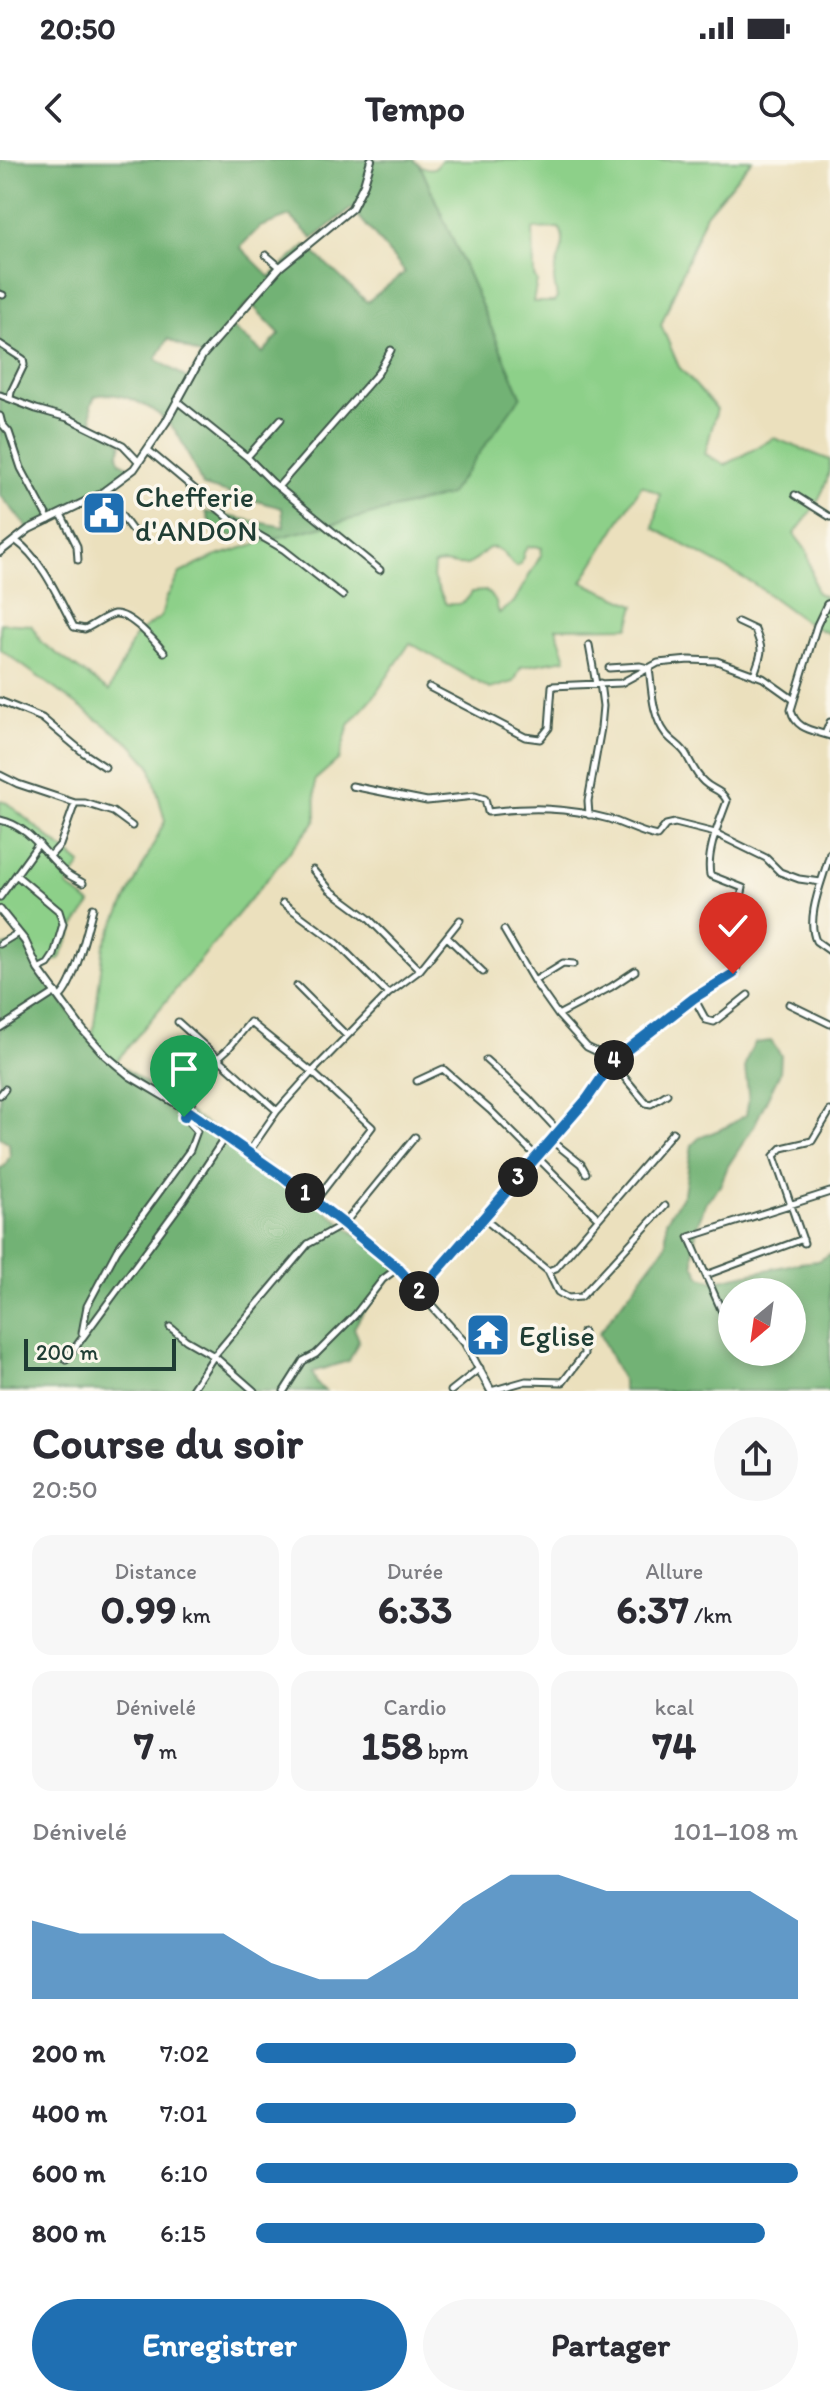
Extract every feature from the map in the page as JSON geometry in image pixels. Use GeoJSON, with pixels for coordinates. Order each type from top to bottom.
{"type":"FeatureCollection","features":[{"type":"Feature","properties":{"kind":"street"},"geometry":{"type":"LineString","coordinates":[[0,552],[29,529],[104,492],[140,463],[202,356],[280,267],[352,208],[371,160]]}},
{"type":"Feature","properties":{"kind":"street"},"geometry":{"type":"LineString","coordinates":[[266,255],[280,267]]}},
{"type":"Feature","properties":{"kind":"street"},"geometry":{"type":"LineString","coordinates":[[0,344],[23,359],[24,365],[10,398]]}},
{"type":"Feature","properties":{"kind":"street"},"geometry":{"type":"LineString","coordinates":[[278,487],[378,373],[391,350]]}},
{"type":"Feature","properties":{"kind":"street"},"geometry":{"type":"LineString","coordinates":[[0,395],[68,418],[123,445],[140,463]]}},
{"type":"Feature","properties":{"kind":"street"},"geometry":{"type":"LineString","coordinates":[[177,401],[380,570]]}},
{"type":"Feature","properties":{"kind":"street"},"geometry":{"type":"LineString","coordinates":[[0,416],[21,468],[49,520]]}},
{"type":"Feature","properties":{"kind":"street"},"geometry":{"type":"LineString","coordinates":[[247,457],[281,419]]}},
{"type":"Feature","properties":{"kind":"street"},"geometry":{"type":"LineString","coordinates":[[148,450],[229,518],[283,549],[343,596]]}},
{"type":"Feature","properties":{"kind":"street"},"geometry":{"type":"LineString","coordinates":[[104,492],[132,530]]}},
{"type":"Feature","properties":{"kind":"street"},"geometry":{"type":"LineString","coordinates":[[795,495],[830,517]]}},
{"type":"Feature","properties":{"kind":"street"},"geometry":{"type":"LineString","coordinates":[[61,514],[77,546],[78,560]]}},
{"type":"Feature","properties":{"kind":"street"},"geometry":{"type":"LineString","coordinates":[[15,540],[28,549],[55,590],[74,627],[85,629],[112,614],[124,615],[164,652]]}},
{"type":"Feature","properties":{"kind":"street"},"geometry":{"type":"LineString","coordinates":[[830,603],[817,625],[791,710],[794,721],[803,728],[828,735],[830,722]]}},
{"type":"Feature","properties":{"kind":"street"},"geometry":{"type":"LineString","coordinates":[[738,622],[755,630],[761,643],[762,655],[754,675]]}},
{"type":"Feature","properties":{"kind":"street"},"geometry":{"type":"LineString","coordinates":[[589,645],[602,717],[588,801],[589,815]]}},
{"type":"Feature","properties":{"kind":"street"},"geometry":{"type":"LineString","coordinates":[[429,687],[525,737],[540,739],[549,728],[552,686],[621,683],[658,663],[701,659],[717,661],[763,678],[794,700]]}},
{"type":"Feature","properties":{"kind":"street"},"geometry":{"type":"LineString","coordinates":[[609,668],[649,668]]}},
{"type":"Feature","properties":{"kind":"street"},"geometry":{"type":"LineString","coordinates":[[419,1292],[587,1099],[614,1060],[694,998],[733,974],[737,967],[736,952],[746,923],[738,910],[743,888],[710,875],[709,867],[715,833],[727,801],[723,793],[705,785],[686,753],[668,737],[657,720],[649,668]]}},
{"type":"Feature","properties":{"kind":"street"},"geometry":{"type":"LineString","coordinates":[[786,693],[797,688]]}},
{"type":"Feature","properties":{"kind":"street"},"geometry":{"type":"LineString","coordinates":[[0,701],[42,718],[105,767]]}},
{"type":"Feature","properties":{"kind":"street"},"geometry":{"type":"LineString","coordinates":[[0,775],[75,803],[113,812],[132,826]]}},
{"type":"Feature","properties":{"kind":"street"},"geometry":{"type":"LineString","coordinates":[[352,786],[427,801],[475,796],[485,799],[488,812],[559,809],[628,825],[657,836],[666,825],[675,823],[715,833],[766,858],[780,872],[821,882]]}},
{"type":"Feature","properties":{"kind":"street"},"geometry":{"type":"LineString","coordinates":[[51,855],[60,845],[75,803]]}},
{"type":"Feature","properties":{"kind":"street"},"geometry":{"type":"LineString","coordinates":[[0,820],[12,822],[39,843],[66,873],[83,883]]}},
{"type":"Feature","properties":{"kind":"street"},"geometry":{"type":"LineString","coordinates":[[0,897],[39,843]]}},
{"type":"Feature","properties":{"kind":"street"},"geometry":{"type":"LineString","coordinates":[[830,853],[818,888],[812,928],[816,941],[830,951]]}},
{"type":"Feature","properties":{"kind":"street"},"geometry":{"type":"LineString","coordinates":[[313,870],[330,890],[368,918],[420,970]]}},
{"type":"Feature","properties":{"kind":"street"},"geometry":{"type":"LineString","coordinates":[[16,875],[59,911],[63,924],[54,955],[48,964],[38,969]]}},
{"type":"Feature","properties":{"kind":"street"},"geometry":{"type":"LineString","coordinates":[[283,903],[337,943],[388,994]]}},
{"type":"Feature","properties":{"kind":"street"},"geometry":{"type":"LineString","coordinates":[[0,1028],[68,990],[93,908]]}},
{"type":"Feature","properties":{"kind":"street"},"geometry":{"type":"LineString","coordinates":[[0,910],[25,941],[38,969],[82,1029],[114,1064],[285,1178],[398,1268],[465,1343],[491,1391],[526,1381],[563,1382],[584,1354],[583,1332]]}},
{"type":"Feature","properties":{"kind":"street"},"geometry":{"type":"LineString","coordinates":[[248,1154],[277,1111],[312,1072],[388,994],[420,970],[460,920]]}},
{"type":"Feature","properties":{"kind":"street"},"geometry":{"type":"LineString","coordinates":[[504,930],[558,1015],[587,1047],[614,1060],[646,1103],[651,1104],[667,1094]]}},
{"type":"Feature","properties":{"kind":"street"},"geometry":{"type":"LineString","coordinates":[[0,944],[18,933]]}},
{"type":"Feature","properties":{"kind":"street"},"geometry":{"type":"LineString","coordinates":[[447,937],[483,972]]}},
{"type":"Feature","properties":{"kind":"street"},"geometry":{"type":"LineString","coordinates":[[534,981],[563,963],[574,964]]}},
{"type":"Feature","properties":{"kind":"street"},"geometry":{"type":"LineString","coordinates":[[558,1015],[635,971]]}},
{"type":"Feature","properties":{"kind":"street"},"geometry":{"type":"LineString","coordinates":[[297,986],[347,1036]]}},
{"type":"Feature","properties":{"kind":"street"},"geometry":{"type":"LineString","coordinates":[[694,998],[706,1020],[714,1022],[748,995]]}},
{"type":"Feature","properties":{"kind":"street"},"geometry":{"type":"LineString","coordinates":[[789,1004],[830,1024]]}},
{"type":"Feature","properties":{"kind":"street"},"geometry":{"type":"LineString","coordinates":[[178,1022],[277,1111]]}},
{"type":"Feature","properties":{"kind":"street"},"geometry":{"type":"LineString","coordinates":[[82,1333],[87,1306],[117,1250],[190,1150],[197,1131],[184,1117],[187,1110],[219,1057],[250,1022],[312,1072],[372,1127],[315,1201]]}},
{"type":"Feature","properties":{"kind":"street"},"geometry":{"type":"LineString","coordinates":[[486,1060],[528,1098],[559,1132]]}},
{"type":"Feature","properties":{"kind":"street"},"geometry":{"type":"LineString","coordinates":[[417,1081],[443,1069],[537,1156],[598,1218]]}},
{"type":"Feature","properties":{"kind":"street"},"geometry":{"type":"LineString","coordinates":[[706,1275],[803,1241],[774,1156],[782,1148],[812,1141],[830,1111]]}},
{"type":"Feature","properties":{"kind":"street"},"geometry":{"type":"LineString","coordinates":[[548,1271],[556,1268],[673,1132]]}},
{"type":"Feature","properties":{"kind":"street"},"geometry":{"type":"LineString","coordinates":[[66,1360],[185,1198],[225,1137]]}},
{"type":"Feature","properties":{"kind":"street"},"geometry":{"type":"LineString","coordinates":[[191,1391],[214,1356],[308,1244],[344,1224],[415,1137]]}},
{"type":"Feature","properties":{"kind":"street"},"geometry":{"type":"LineString","coordinates":[[551,1140],[581,1164],[586,1173]]}},
{"type":"Feature","properties":{"kind":"street"},"geometry":{"type":"LineString","coordinates":[[718,1303],[689,1237],[830,1192]]}},
{"type":"Feature","properties":{"kind":"street"},"geometry":{"type":"LineString","coordinates":[[483,1218],[548,1271],[558,1292],[568,1298],[581,1297],[665,1206]]}},
{"type":"Feature","properties":{"kind":"street"},"geometry":{"type":"LineString","coordinates":[[284,1391],[303,1361],[316,1354],[355,1315],[383,1279],[398,1268]]}},
{"type":"Feature","properties":{"kind":"street"},"geometry":{"type":"LineString","coordinates":[[170,1327],[214,1356],[254,1391]]}},
{"type":"Feature","properties":{"kind":"street"},"geometry":{"type":"LineString","coordinates":[[451,1391],[480,1368]]}},
{"type":"Feature","properties":{"kind":"green space"},"geometry":{"type":"Polygon","coordinates":[[[0,160],[413,160],[420,165],[521,396],[449,495],[268,540],[214,534],[206,512],[284,527],[282,508],[203,486],[182,442],[167,422],[138,402],[105,394],[95,396],[91,405],[93,424],[116,437],[122,445],[118,454],[120,462],[134,469],[99,495],[29,529],[0,495],[0,160]],[[352,208],[313,239],[290,216],[260,227],[240,247],[270,277],[306,245],[367,302],[405,272],[352,208]],[[249,302],[229,325],[263,353],[280,334],[249,302]],[[168,339],[156,359],[188,379],[202,356],[168,339]]]}},
{"type":"Feature","properties":{"kind":"green space"},"geometry":{"type":"Polygon","coordinates":[[[441,160],[752,160],[706,214],[661,325],[679,367],[717,409],[705,454],[725,465],[774,438],[830,460],[823,490],[794,534],[807,551],[816,592],[830,599],[830,634],[810,625],[754,584],[654,528],[660,494],[642,485],[582,582],[635,605],[629,627],[556,628],[566,659],[521,667],[514,682],[490,689],[410,643],[375,695],[349,725],[339,759],[315,780],[316,820],[114,1064],[92,1041],[104,945],[165,821],[150,765],[131,744],[0,649],[0,623],[31,625],[42,643],[109,691],[136,634],[161,617],[166,599],[180,573],[214,557],[268,540],[521,396],[420,165],[432,168],[441,160]],[[559,228],[533,229],[534,276],[537,281],[533,302],[554,302],[557,298],[554,278],[563,246],[559,228]],[[528,547],[521,564],[516,567],[503,553],[492,548],[466,565],[434,565],[433,578],[446,604],[462,603],[472,592],[486,591],[495,600],[499,613],[514,602],[541,555],[542,548],[528,547]]]}},
{"type":"Feature","properties":{"kind":"green space"},"geometry":{"type":"Polygon","coordinates":[[[0,801],[7,803],[81,864],[67,886],[91,904],[75,926],[60,958],[38,969],[25,941],[0,910],[0,801]]]}},
{"type":"Feature","properties":{"kind":"green space"},"geometry":{"type":"Polygon","coordinates":[[[25,941],[61,1001],[105,1055],[285,1178],[398,1268],[354,1328],[359,1340],[349,1361],[312,1372],[317,1384],[325,1391],[0,1391],[0,1168],[4,1167],[10,1156],[9,1143],[0,1137],[0,947],[25,941]]]}},
{"type":"Feature","properties":{"kind":"green space"},"geometry":{"type":"Polygon","coordinates":[[[771,1041],[781,1055],[780,1072],[720,1186],[706,1202],[697,1226],[694,1265],[701,1277],[718,1280],[718,1366],[806,1366],[806,1278],[729,1278],[818,1261],[830,1254],[830,1391],[623,1391],[623,1382],[599,1333],[666,1245],[666,1221],[684,1193],[692,1145],[699,1138],[746,1115],[745,1064],[755,1043],[771,1041]]]}},
{"type":"Feature","properties":{"kind":"place","name":"Chefferie d'ANDON"},"geometry":{"type":"Point","coordinates":[104,513]}},
{"type":"Feature","properties":{"kind":"place","name":"Eglise"},"geometry":{"type":"Point","coordinates":[488,1335]}},
{"type":"Feature","properties":{"kind":"route"},"geometry":{"type":"LineString","coordinates":[[184,1117],[187,1110],[285,1178],[398,1268],[419,1292],[587,1099],[614,1060],[694,998],[733,974]]}}]}
